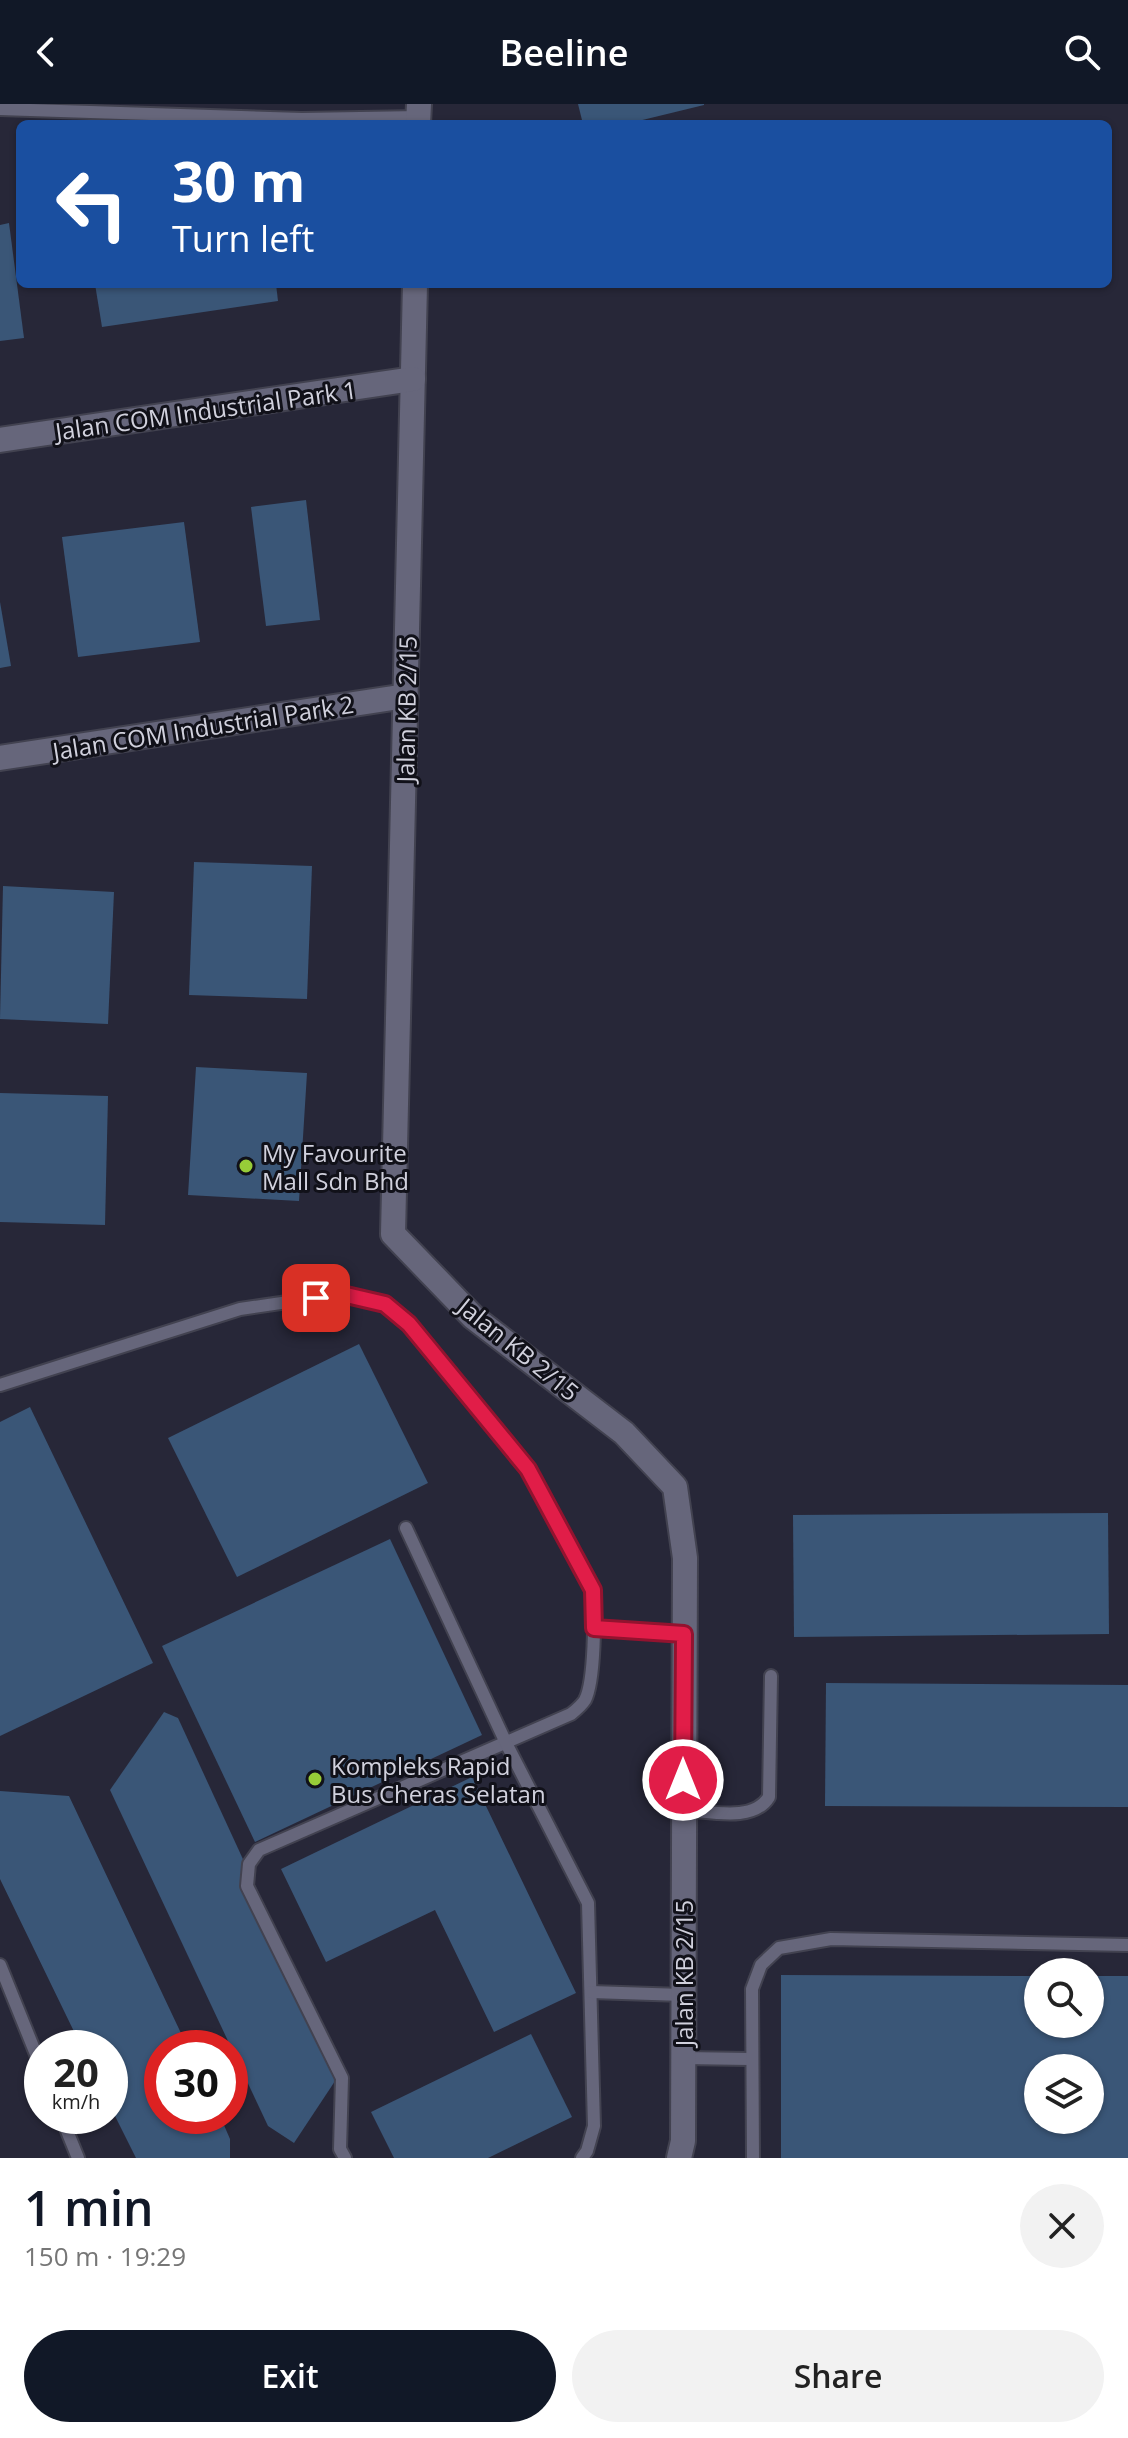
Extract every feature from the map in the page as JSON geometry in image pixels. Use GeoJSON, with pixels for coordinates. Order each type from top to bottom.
{"type":"FeatureCollection","features":[{"type":"Feature","properties":{"kind":"street","name":"Jalan KB 2/15"},"geometry":{"type":"LineString","coordinates":[[415,288],[393,1234],[473,1317],[624,1433],[675,1487],[685,1558],[683,2141],[679,2158]]}},
{"type":"Feature","properties":{"kind":"street","name":"Jalan COM Industrial Park 1"},"geometry":{"type":"LineString","coordinates":[[0,440],[413,379]]}},
{"type":"Feature","properties":{"kind":"street","name":"Jalan COM Industrial Park 2"},"geometry":{"type":"LineString","coordinates":[[0,758],[406,696]]}},
{"type":"Feature","properties":{"kind":"lane"},"geometry":{"type":"LineString","coordinates":[[0,109],[302,119],[419,115]]}},
{"type":"Feature","properties":{"kind":"lane"},"geometry":{"type":"LineString","coordinates":[[0,1385],[240,1309],[342,1294],[385,1304],[409,1324],[528,1469],[593,1590],[594,1628],[589,1685],[585,1701],[571,1714],[259,1850],[249,1864],[247,1886],[342,2078],[340,2149],[345,2158]]}},
{"type":"Feature","properties":{"kind":"lane"},"geometry":{"type":"LineString","coordinates":[[406,1528],[506,1743],[588,1903],[594,2126],[582,2158]]}},
{"type":"Feature","properties":{"kind":"lane"},"geometry":{"type":"LineString","coordinates":[[594,1628],[684,1634]]}},
{"type":"Feature","properties":{"kind":"lane"},"geometry":{"type":"LineString","coordinates":[[683,1810],[751,1812],[763,1806],[769,1797],[771,1676]]}},
{"type":"Feature","properties":{"kind":"lane"},"geometry":{"type":"LineString","coordinates":[[753,2158],[750,2059],[752,1989],[761,1965],[779,1948],[831,1939],[1128,1945]]}},
{"type":"Feature","properties":{"kind":"lane"},"geometry":{"type":"LineString","coordinates":[[0,1965],[26,2030]]}},
{"type":"Feature","properties":{"kind":"lane"},"geometry":{"type":"LineString","coordinates":[[591,1992],[683,1995]]}},
{"type":"Feature","properties":{"kind":"lane"},"geometry":{"type":"LineString","coordinates":[[683,2058],[750,2059]]}},
{"type":"Feature","properties":{"kind":"lane"},"geometry":{"type":"LineString","coordinates":[[68,2134],[78,2158]]}},
{"type":"Feature","properties":{"kind":"building"},"geometry":{"type":"Polygon","coordinates":[[[578,104],[704,104],[642,120],[582,120],[578,104]]]}},
{"type":"Feature","properties":{"kind":"building"},"geometry":{"type":"Polygon","coordinates":[[[9,223],[24,338],[0,341],[0,225],[9,223]]]}},
{"type":"Feature","properties":{"kind":"building"},"geometry":{"type":"Polygon","coordinates":[[[96,288],[276,288],[278,301],[102,327],[96,288]]]}},
{"type":"Feature","properties":{"kind":"building"},"geometry":{"type":"Polygon","coordinates":[[[306,500],[320,620],[266,626],[251,507],[306,500]]]}},
{"type":"Feature","properties":{"kind":"building"},"geometry":{"type":"Polygon","coordinates":[[[184,522],[200,642],[78,657],[62,537],[184,522]]]}},
{"type":"Feature","properties":{"kind":"building"},"geometry":{"type":"Polygon","coordinates":[[[0,602],[11,666],[0,668],[0,602]]]}},
{"type":"Feature","properties":{"kind":"building"},"geometry":{"type":"Polygon","coordinates":[[[194,862],[312,866],[307,999],[189,995],[194,862]]]}},
{"type":"Feature","properties":{"kind":"building"},"geometry":{"type":"Polygon","coordinates":[[[3,886],[114,892],[108,1024],[0,1019],[3,886]]]}},
{"type":"Feature","properties":{"kind":"building"},"geometry":{"type":"Polygon","coordinates":[[[196,1067],[307,1073],[299,1201],[188,1195],[196,1067]]]}},
{"type":"Feature","properties":{"kind":"building"},"geometry":{"type":"Polygon","coordinates":[[[0,1093],[108,1096],[105,1225],[0,1222],[0,1093]]]}},
{"type":"Feature","properties":{"kind":"building"},"geometry":{"type":"Polygon","coordinates":[[[359,1344],[428,1483],[237,1577],[168,1438],[359,1344]]]}},
{"type":"Feature","properties":{"kind":"building"},"geometry":{"type":"Polygon","coordinates":[[[30,1407],[153,1663],[0,1736],[0,1422],[30,1407]]]}},
{"type":"Feature","properties":{"kind":"building"},"geometry":{"type":"Polygon","coordinates":[[[1108,1513],[1109,1634],[794,1637],[793,1515],[1108,1513]]]}},
{"type":"Feature","properties":{"kind":"building"},"geometry":{"type":"Polygon","coordinates":[[[390,1539],[482,1735],[255,1842],[162,1646],[390,1539]]]}},
{"type":"Feature","properties":{"kind":"building"},"geometry":{"type":"Polygon","coordinates":[[[826,1683],[1128,1685],[1128,1807],[825,1806],[826,1683]]]}},
{"type":"Feature","properties":{"kind":"building"},"geometry":{"type":"Polygon","coordinates":[[[164,1712],[178,1718],[341,2072],[294,2143],[268,2126],[248,2083],[248,2030],[223,2030],[110,1790],[164,1712]]]}},
{"type":"Feature","properties":{"kind":"building"},"geometry":{"type":"Polygon","coordinates":[[[472,1777],[576,1993],[494,2032],[435,1910],[326,1962],[281,1869],[472,1777]]]}},
{"type":"Feature","properties":{"kind":"building"},"geometry":{"type":"Polygon","coordinates":[[[0,1791],[69,1796],[180,2030],[144,2030],[144,2134],[228,2134],[230,2158],[136,2158],[124,2134],[128,2134],[128,2030],[73,2030],[0,1879],[0,1791]]]}},
{"type":"Feature","properties":{"kind":"building"},"geometry":{"type":"Polygon","coordinates":[[[781,1975],[1024,1976],[1024,2038],[1104,2038],[1104,1976],[1128,1976],[1128,2158],[781,2158],[781,1975]]]}},
{"type":"Feature","properties":{"kind":"building"},"geometry":{"type":"Polygon","coordinates":[[[531,2034],[572,2117],[488,2158],[394,2158],[371,2112],[531,2034]]]}},
{"type":"Feature","properties":{"kind":"place","name":"My Favourite Mall Sdn Bhd"},"geometry":{"type":"Point","coordinates":[246,1166]}},
{"type":"Feature","properties":{"kind":"place","name":"Kompleks Rapid Bus Cheras Selatan"},"geometry":{"type":"Point","coordinates":[315,1779]}},
{"type":"Feature","properties":{"kind":"route"},"geometry":{"type":"LineString","coordinates":[[316,1298],[342,1294],[385,1304],[409,1324],[528,1469],[593,1590],[594,1628],[684,1634],[683,1780]]}}]}
